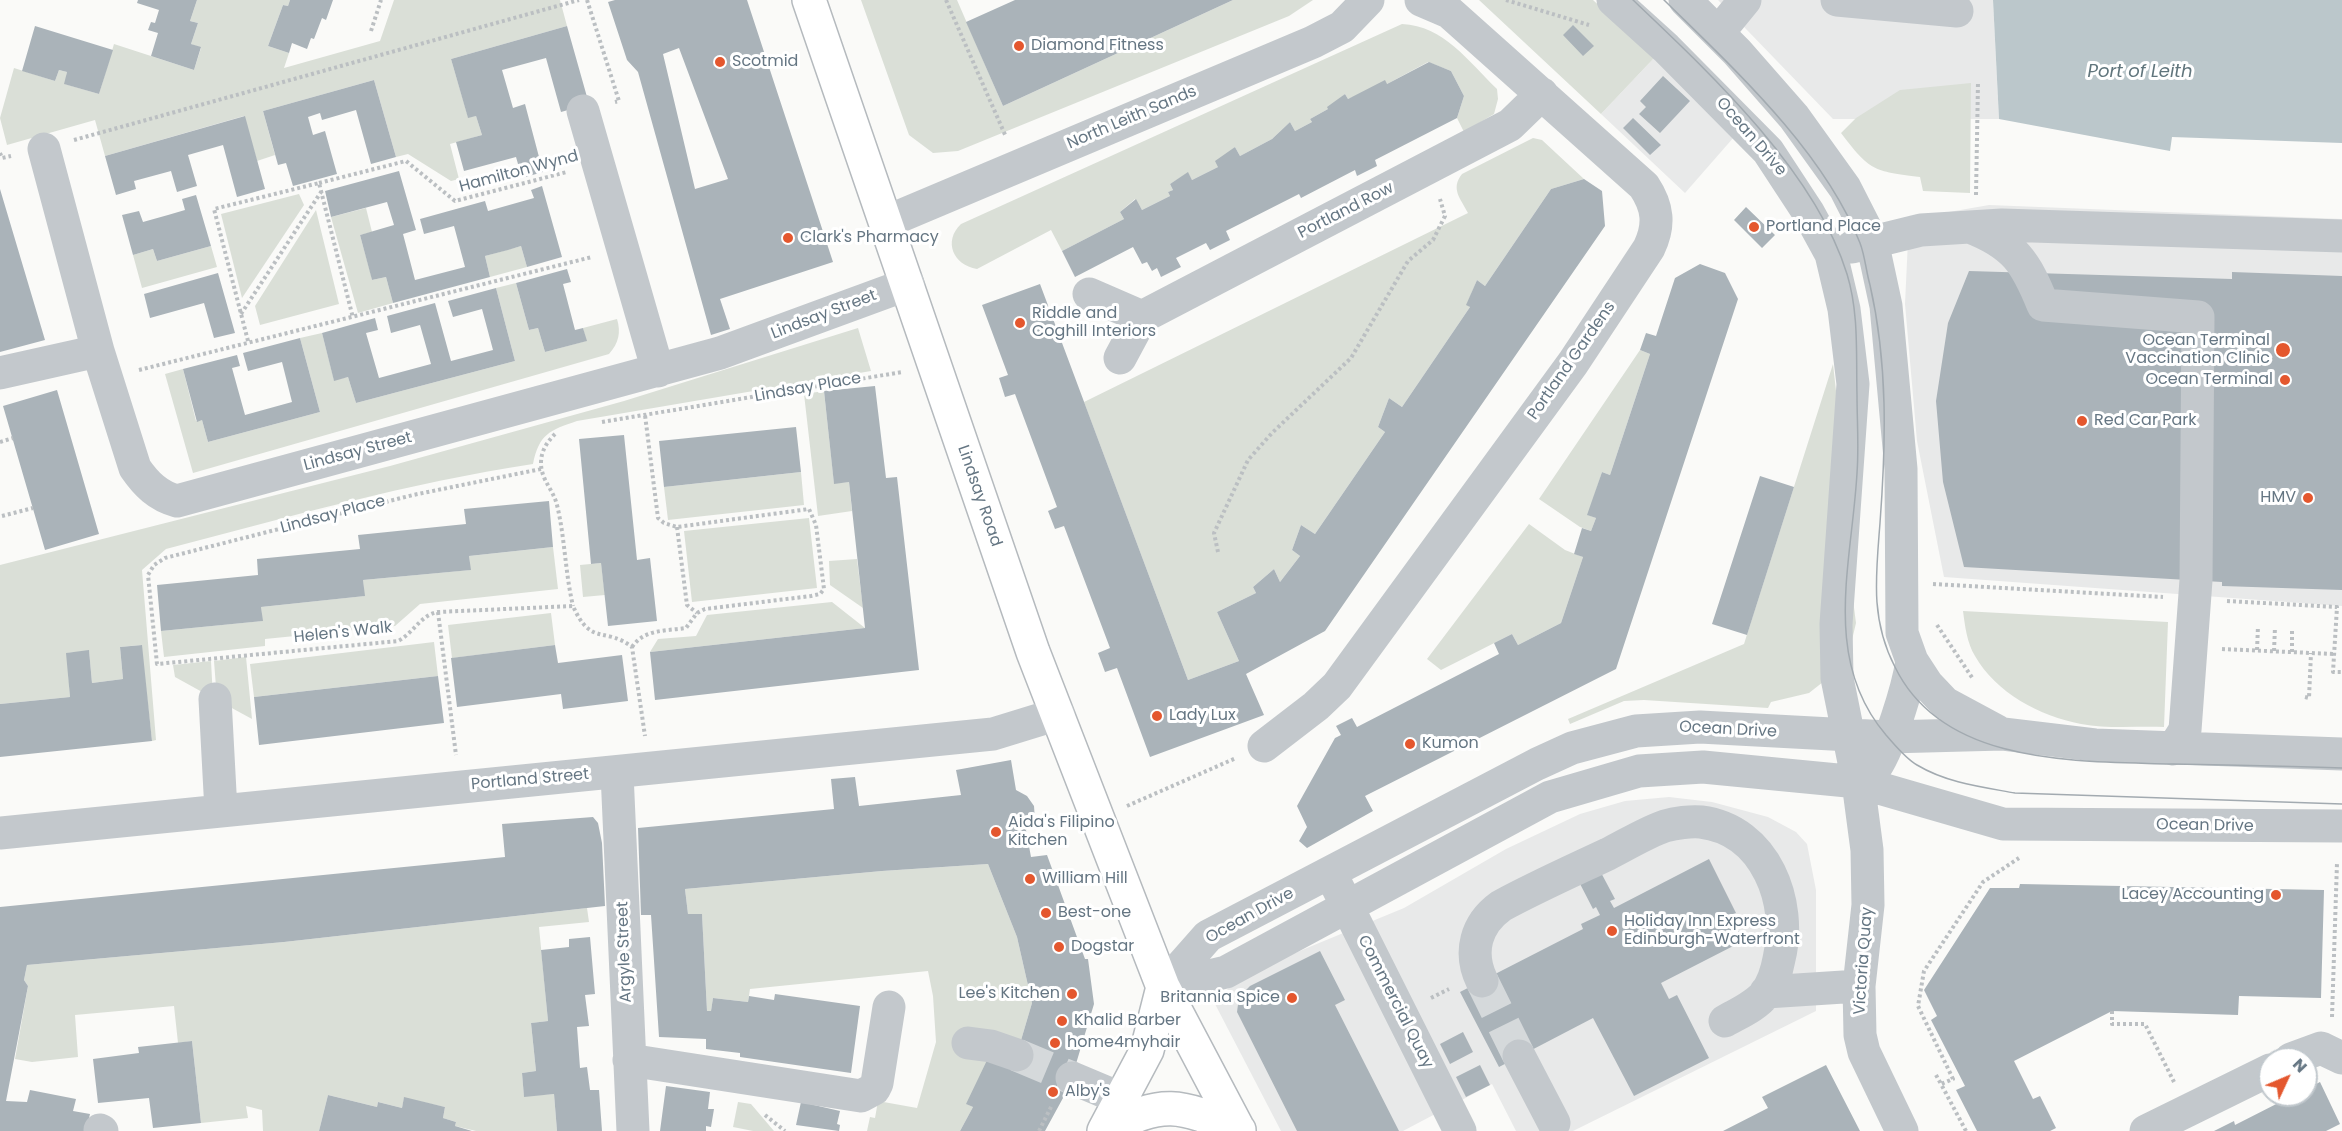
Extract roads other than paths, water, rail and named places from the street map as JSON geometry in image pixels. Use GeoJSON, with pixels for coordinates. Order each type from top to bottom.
{"type":"FeatureCollection","features":[{"type":"Feature","properties":{"kind":"main road","name":"Lindsay Road"},"geometry":{"type":"LineString","coordinates":[[808,0],[908,284],[1009,584],[1097,818],[1163,987],[1239,1131]]}},
{"type":"Feature","properties":{"kind":"main road"},"geometry":{"type":"LineString","coordinates":[[1104,1131],[1147,1050],[1163,987]]}},
{"type":"Feature","properties":{"kind":"main road"},"geometry":{"type":"LineString","coordinates":[[1104,1131],[1138,1113],[1166,1107],[1198,1112],[1239,1131]]}},
{"type":"Feature","properties":{"kind":"street","name":"North Leith Sands"},"geometry":{"type":"LineString","coordinates":[[886,222],[1312,42],[1342,27],[1368,0]]}},
{"type":"Feature","properties":{"kind":"street","name":"Portland Gardens"},"geometry":{"type":"LineString","coordinates":[[1264,746],[1316,706],[1337,686],[1441,563],[1556,401],[1648,248],[1657,228],[1655,206],[1644,186],[1449,12],[1421,0]]}},
{"type":"Feature","properties":{"kind":"street","name":"Ocean Drive"},"geometry":{"type":"LineString","coordinates":[[1613,0],[1666,48],[1768,152],[1808,212],[1830,254],[1844,309],[1853,384],[1836,624],[1838,678],[1858,782]]}},
{"type":"Feature","properties":{"kind":"street","name":"Ocean Drive"},"geometry":{"type":"LineString","coordinates":[[1685,0],[1718,33],[1812,140],[1845,188],[1872,241],[1886,306],[1901,469],[1902,633],[1912,661],[1927,684],[1945,703],[2003,734]]}},
{"type":"Feature","properties":{"kind":"street"},"geometry":{"type":"LineString","coordinates":[[1718,33],[1745,0]]}},
{"type":"Feature","properties":{"kind":"street"},"geometry":{"type":"LineString","coordinates":[[1837,0],[1957,11]]}},
{"type":"Feature","properties":{"kind":"street","name":"Portland Row"},"geometry":{"type":"LineString","coordinates":[[1142,316],[1292,249],[1431,167],[1510,125],[1542,94]]}},
{"type":"Feature","properties":{"kind":"street"},"geometry":{"type":"LineString","coordinates":[[583,111],[658,371]]}},
{"type":"Feature","properties":{"kind":"street","name":"Lindsay Street"},"geometry":{"type":"LineString","coordinates":[[44,149],[102,364],[135,468],[154,490],[165,498],[177,501],[658,371],[791,328],[908,284]]}},
{"type":"Feature","properties":{"kind":"street"},"geometry":{"type":"LineString","coordinates":[[1830,254],[1872,241],[1921,230],[2026,225],[2342,236]]}},
{"type":"Feature","properties":{"kind":"street"},"geometry":{"type":"LineString","coordinates":[[1972,227],[2004,243],[2020,258],[2031,273],[2043,305],[2198,317],[2196,580],[2186,730],[2173,749]]}},
{"type":"Feature","properties":{"kind":"street"},"geometry":{"type":"LineString","coordinates":[[1089,294],[1142,316],[1119,358]]}},
{"type":"Feature","properties":{"kind":"street"},"geometry":{"type":"LineString","coordinates":[[0,373],[102,364]]}},
{"type":"Feature","properties":{"kind":"street","name":"Ocean Drive"},"geometry":{"type":"LineString","coordinates":[[1858,782],[1872,771],[1888,738],[1908,688],[1912,661]]}},
{"type":"Feature","properties":{"kind":"street"},"geometry":{"type":"LineString","coordinates":[[215,699],[221,811]]}},
{"type":"Feature","properties":{"kind":"street","name":"Portland Street"},"geometry":{"type":"LineString","coordinates":[[0,833],[993,734],[1058,714]]}},
{"type":"Feature","properties":{"kind":"street","name":"Ocean Drive"},"geometry":{"type":"LineString","coordinates":[[1163,987],[1208,936],[1537,764],[1572,748],[1636,731],[1700,727],[1888,738],[2003,734],[2095,745],[2342,754]]}},
{"type":"Feature","properties":{"kind":"street","name":"Ocean Drive"},"geometry":{"type":"LineString","coordinates":[[1163,987],[1226,972],[1346,904],[1550,797],[1639,771],[1703,767],[1858,782],[2003,824],[2342,826]]}},
{"type":"Feature","properties":{"kind":"street","name":"Argyle Street"},"geometry":{"type":"LineString","coordinates":[[617,773],[633,1131]]}},
{"type":"Feature","properties":{"kind":"street","name":"Victoria Quay"},"geometry":{"type":"LineString","coordinates":[[1858,782],[1867,850],[1868,905],[1859,986],[1860,1035],[1864,1052],[1902,1131]]}},
{"type":"Feature","properties":{"kind":"street"},"geometry":{"type":"LineString","coordinates":[[1482,981],[1476,957],[1476,938],[1482,924],[1493,911],[1666,826],[1700,822],[1728,830],[1743,840],[1759,856],[1780,894],[1784,915],[1783,936],[1776,974],[1766,992],[1749,1008],[1725,1021]]}},
{"type":"Feature","properties":{"kind":"street","name":"Commercial Quay"},"geometry":{"type":"LineString","coordinates":[[1330,872],[1346,904],[1421,1030],[1460,1131]]}},
{"type":"Feature","properties":{"kind":"street"},"geometry":{"type":"LineString","coordinates":[[1766,992],[1859,986]]}},
{"type":"Feature","properties":{"kind":"street"},"geometry":{"type":"LineString","coordinates":[[629,1060],[861,1096],[874,1089],[877,1083],[889,1007]]}},
{"type":"Feature","properties":{"kind":"street"},"geometry":{"type":"LineString","coordinates":[[968,1043],[991,1046],[1017,1056]]}},
{"type":"Feature","properties":{"kind":"street"},"geometry":{"type":"LineString","coordinates":[[1519,1056],[1554,1123]]}},
{"type":"Feature","properties":{"kind":"street"},"geometry":{"type":"LineString","coordinates":[[2146,1131],[2258,1076]]}},
{"type":"Feature","properties":{"kind":"street"},"geometry":{"type":"LineString","coordinates":[[1064,1087],[1122,1099]]}},
{"type":"Feature","properties":{"kind":"water","name":"Port of Leith"},"geometry":{"type":"Polygon","coordinates":[[[1993,0],[2342,0],[2342,143],[2172,137],[2170,151],[1999,119],[1993,0]]]}},
{"type":"Feature","properties":{"kind":"tunnel"},"geometry":{"type":"LineString","coordinates":[[1482,981],[1519,1056]]}},
{"type":"Feature","properties":{"kind":"tunnel"},"geometry":{"type":"LineString","coordinates":[[1017,1055],[1072,1078]]}},
{"type":"Feature","properties":{"kind":"tram line"},"geometry":{"type":"LineString","coordinates":[[1633,0],[1726,92],[1786,161],[1811,198],[1832,236],[1847,274],[1851,289],[1857,349],[1858,443],[1845,609],[1847,642],[1853,675],[1866,706],[1893,743],[1913,762],[1940,776],[1965,784],[2015,793],[2342,804]]}},
{"type":"Feature","properties":{"kind":"tram line"},"geometry":{"type":"LineString","coordinates":[[1664,0],[1747,83],[1800,143],[1844,209],[1860,243],[1876,315],[1883,374],[1882,493],[1876,579],[1878,614],[1887,649],[1895,667],[1917,699],[1945,724],[1979,740],[2016,752],[2095,762],[2342,768]]}},
{"type":"Feature","properties":{"kind":"place","name":"Diamond Fitness"},"geometry":{"type":"Point","coordinates":[1019,46]}},
{"type":"Feature","properties":{"kind":"place","name":"Scotmid"},"geometry":{"type":"Point","coordinates":[720,62]}},
{"type":"Feature","properties":{"kind":"place","name":"Portland Place"},"geometry":{"type":"Point","coordinates":[1754,227]}},
{"type":"Feature","properties":{"kind":"place","name":"Clark's Pharmacy"},"geometry":{"type":"Point","coordinates":[788,238]}},
{"type":"Feature","properties":{"kind":"place","name":"Riddle and Coghill Interiors"},"geometry":{"type":"Point","coordinates":[1020,323]}},
{"type":"Feature","properties":{"kind":"place","name":"Ocean Terminal Vaccination Clinic"},"geometry":{"type":"Point","coordinates":[2283,350]}},
{"type":"Feature","properties":{"kind":"place","name":"Ocean Terminal"},"geometry":{"type":"Point","coordinates":[2285,380]}},
{"type":"Feature","properties":{"kind":"place","name":"Red Car Park"},"geometry":{"type":"Point","coordinates":[2082,421]}},
{"type":"Feature","properties":{"kind":"place","name":"HMV"},"geometry":{"type":"Point","coordinates":[2308,498]}},
{"type":"Feature","properties":{"kind":"place","name":"Lady Lux"},"geometry":{"type":"Point","coordinates":[1157,716]}},
{"type":"Feature","properties":{"kind":"place","name":"Kumon"},"geometry":{"type":"Point","coordinates":[1410,744]}},
{"type":"Feature","properties":{"kind":"place","name":"Aida's Filipino Kitchen"},"geometry":{"type":"Point","coordinates":[996,832]}},
{"type":"Feature","properties":{"kind":"place","name":"William Hill"},"geometry":{"type":"Point","coordinates":[1030,879]}},
{"type":"Feature","properties":{"kind":"place","name":"Lacey Accounting"},"geometry":{"type":"Point","coordinates":[2276,895]}},
{"type":"Feature","properties":{"kind":"place","name":"Best-one"},"geometry":{"type":"Point","coordinates":[1046,913]}},
{"type":"Feature","properties":{"kind":"place","name":"Holiday Inn Express Edinburgh-Waterfront"},"geometry":{"type":"Point","coordinates":[1612,931]}},
{"type":"Feature","properties":{"kind":"place","name":"Dogstar"},"geometry":{"type":"Point","coordinates":[1059,947]}},
{"type":"Feature","properties":{"kind":"place","name":"Lee's Kitchen"},"geometry":{"type":"Point","coordinates":[1072,994]}},
{"type":"Feature","properties":{"kind":"place","name":"Britannia Spice"},"geometry":{"type":"Point","coordinates":[1292,998]}},
{"type":"Feature","properties":{"kind":"place","name":"Khalid Barber"},"geometry":{"type":"Point","coordinates":[1062,1021]}},
{"type":"Feature","properties":{"kind":"place","name":"home4myhair"},"geometry":{"type":"Point","coordinates":[1055,1043]}},
{"type":"Feature","properties":{"kind":"place","name":"Alby's"},"geometry":{"type":"Point","coordinates":[1053,1092]}}]}
